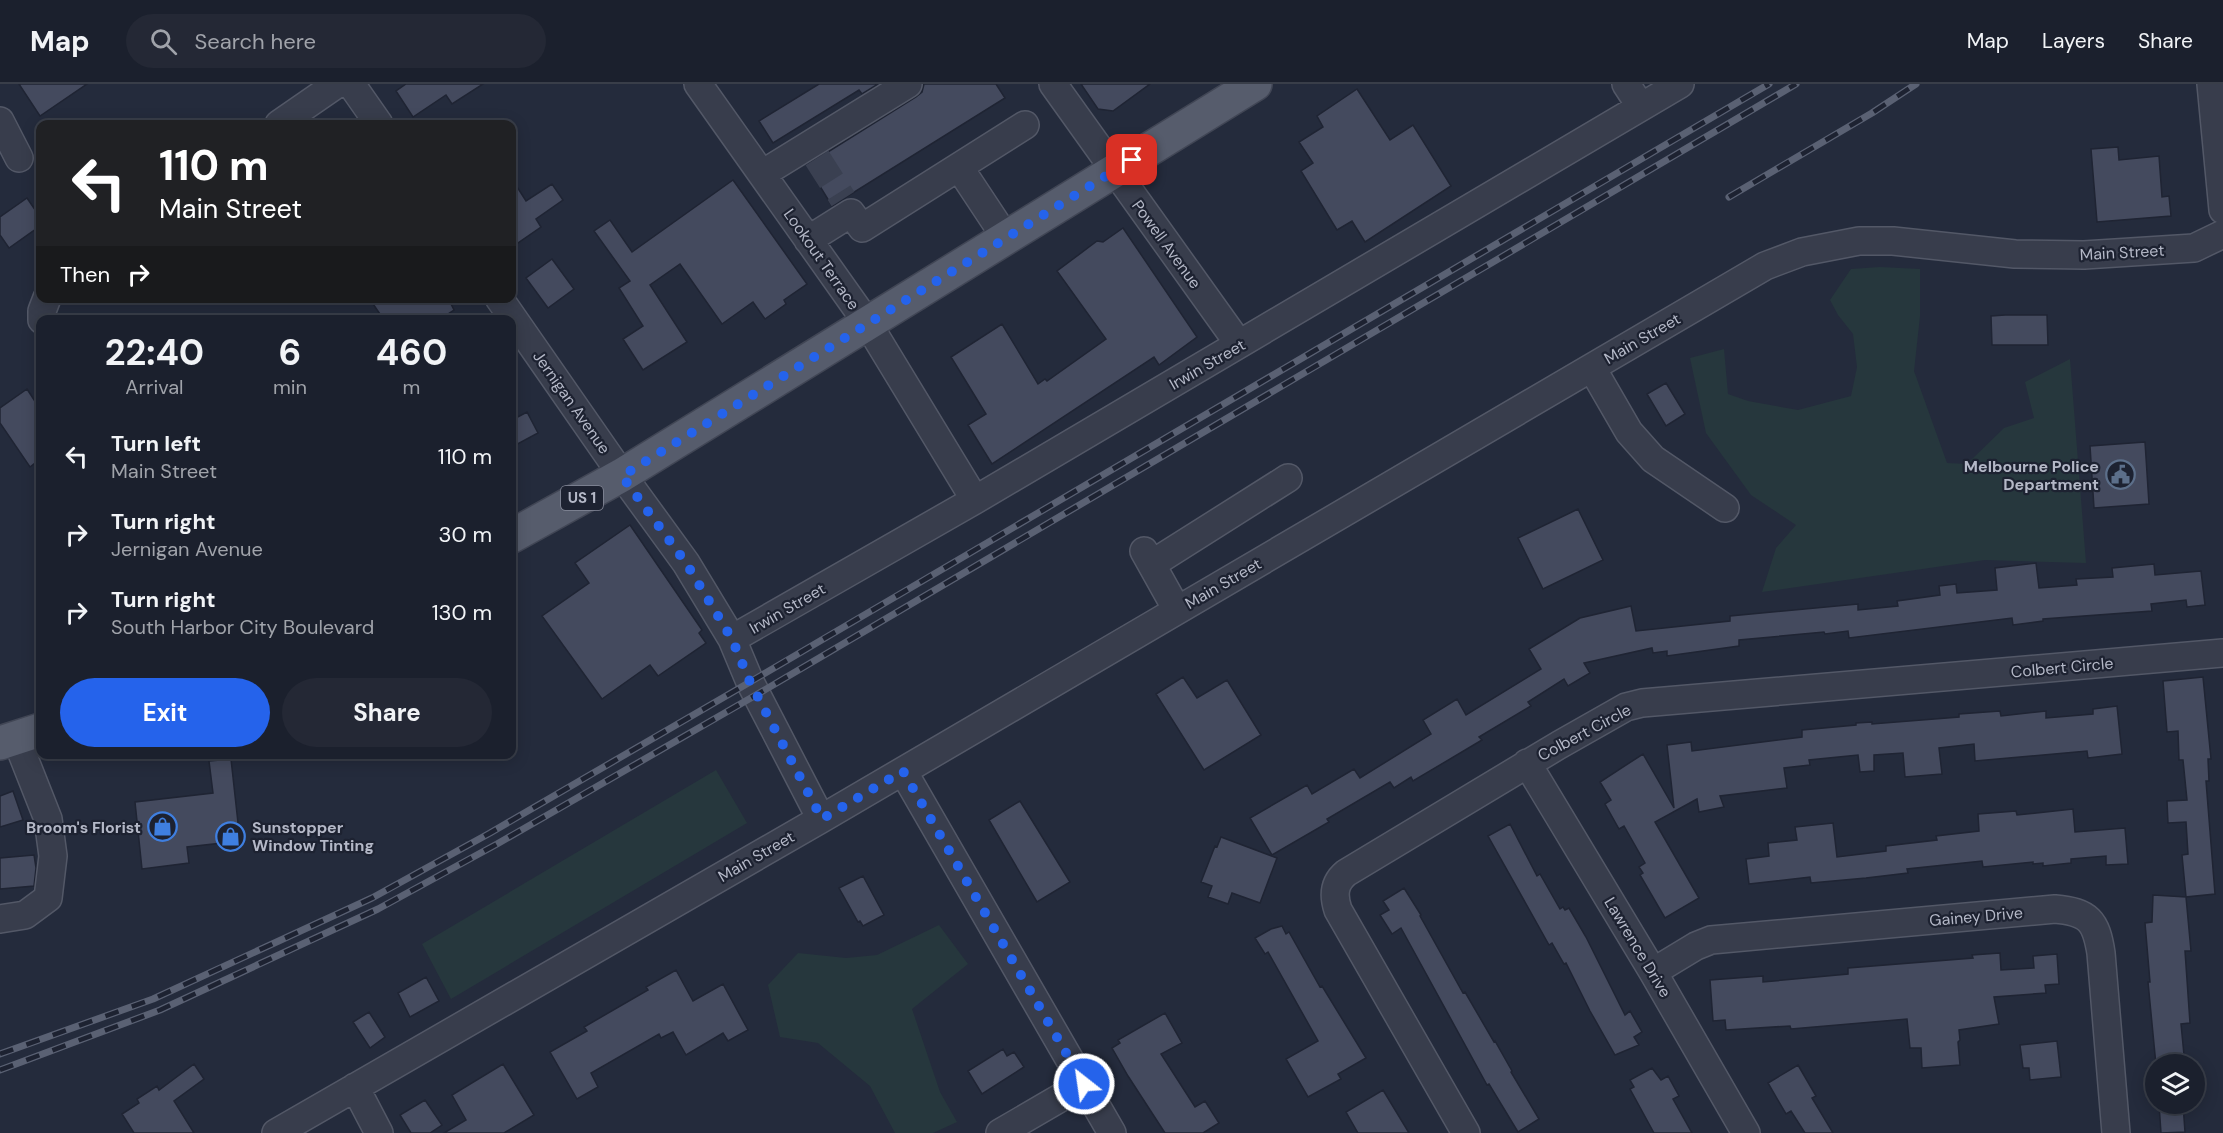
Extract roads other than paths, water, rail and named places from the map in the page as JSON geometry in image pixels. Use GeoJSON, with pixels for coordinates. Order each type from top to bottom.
{"type":"FeatureCollection","features":[{"type":"Feature","properties":{"kind":"main road","name":"US 1"},"geometry":{"type":"LineString","coordinates":[[516,534],[622,476],[1114,171],[1239,88]]}},
{"type":"Feature","properties":{"kind":"street"},"geometry":{"type":"LineString","coordinates":[[285,120],[337,84]]}},
{"type":"Feature","properties":{"kind":"street"},"geometry":{"type":"LineString","coordinates":[[351,84],[376,120]]}},
{"type":"Feature","properties":{"kind":"street","name":"Lookout Terrace"},"geometry":{"type":"LineString","coordinates":[[698,84],[868,324],[975,500]]}},
{"type":"Feature","properties":{"kind":"street"},"geometry":{"type":"LineString","coordinates":[[762,174],[812,152],[908,84]]}},
{"type":"Feature","properties":{"kind":"street","name":"Powell Avenue"},"geometry":{"type":"LineString","coordinates":[[1053,84],[1239,345]]}},
{"type":"Feature","properties":{"kind":"street"},"geometry":{"type":"LineString","coordinates":[[1626,84],[1641,107]]}},
{"type":"Feature","properties":{"kind":"street","name":"Irwin Street"},"geometry":{"type":"LineString","coordinates":[[732,639],[975,500],[1680,84]]}},
{"type":"Feature","properties":{"kind":"street"},"geometry":{"type":"LineString","coordinates":[[2211,84],[2220,138],[2223,210]]}},
{"type":"Feature","properties":{"kind":"street"},"geometry":{"type":"LineString","coordinates":[[0,122],[19,158]]}},
{"type":"Feature","properties":{"kind":"street"},"geometry":{"type":"LineString","coordinates":[[808,240],[847,206],[862,228],[1024,125]]}},
{"type":"Feature","properties":{"kind":"street"},"geometry":{"type":"LineString","coordinates":[[959,167],[1006,238]]}},
{"type":"Feature","properties":{"kind":"street","name":"Main Street"},"geometry":{"type":"LineString","coordinates":[[276,1133],[822,819],[1765,266],[1802,252],[1859,241],[1893,241],[2015,255],[2084,255],[2194,248],[2223,234]]}},
{"type":"Feature","properties":{"kind":"street","name":"Jernigan Avenue"},"geometry":{"type":"LineString","coordinates":[[516,321],[622,476],[686,563],[732,639],[750,682],[822,819]]}},
{"type":"Feature","properties":{"kind":"street"},"geometry":{"type":"LineString","coordinates":[[1592,368],[1629,432],[1653,459],[1725,508]]}},
{"type":"Feature","properties":{"kind":"street"},"geometry":{"type":"LineString","coordinates":[[1177,610],[1148,557],[1288,478]]}},
{"type":"Feature","properties":{"kind":"street","name":"Colbert Circle"},"geometry":{"type":"LineString","coordinates":[[1466,1133],[1338,910],[1334,900],[1335,890],[1346,873],[1527,763],[1626,707],[1642,703],[2223,652]]}},
{"type":"Feature","properties":{"kind":"street"},"geometry":{"type":"LineString","coordinates":[[0,919],[25,915],[48,898],[53,856],[48,819],[19,737]]}},
{"type":"Feature","properties":{"kind":"street","name":"Lawrence Drive"},"geometry":{"type":"LineString","coordinates":[[1527,763],[1653,972],[1746,1133]]}},
{"type":"Feature","properties":{"kind":"street"},"geometry":{"type":"LineString","coordinates":[[903,771],[1112,1133]]}},
{"type":"Feature","properties":{"kind":"street","name":"Gainey Drive"},"geometry":{"type":"LineString","coordinates":[[1653,972],[1696,946],[1711,940],[2055,909],[2079,913],[2090,920],[2098,933],[2116,1133]]}},
{"type":"Feature","properties":{"kind":"street"},"geometry":{"type":"LineString","coordinates":[[1000,1133],[1084,1084]]}},
{"type":"Feature","properties":{"kind":"street"},"geometry":{"type":"LineString","coordinates":[[354,1087],[379,1133]]}},
{"type":"Feature","properties":{"kind":"tunnel"},"geometry":{"type":"LineString","coordinates":[[817,158],[843,199]]}},
{"type":"Feature","properties":{"kind":"railway"},"geometry":{"type":"LineString","coordinates":[[0,1054],[153,999],[372,898],[490,833],[750,682],[1769,84]]}},
{"type":"Feature","properties":{"kind":"railway"},"geometry":{"type":"LineString","coordinates":[[0,1070],[160,1010],[378,909],[497,844],[756,695],[1796,84]]}},
{"type":"Feature","properties":{"kind":"railway"},"geometry":{"type":"LineString","coordinates":[[1729,197],[1872,113],[1916,84]]}},
{"type":"Feature","properties":{"kind":"place","name":"Melbourne Police Department"},"geometry":{"type":"Point","coordinates":[2120,475]}},
{"type":"Feature","properties":{"kind":"place","name":"Broom's Florist"},"geometry":{"type":"Point","coordinates":[162,827]}},
{"type":"Feature","properties":{"kind":"place","name":"Sunstopper Window Tinting"},"geometry":{"type":"Point","coordinates":[231,836]}}]}
